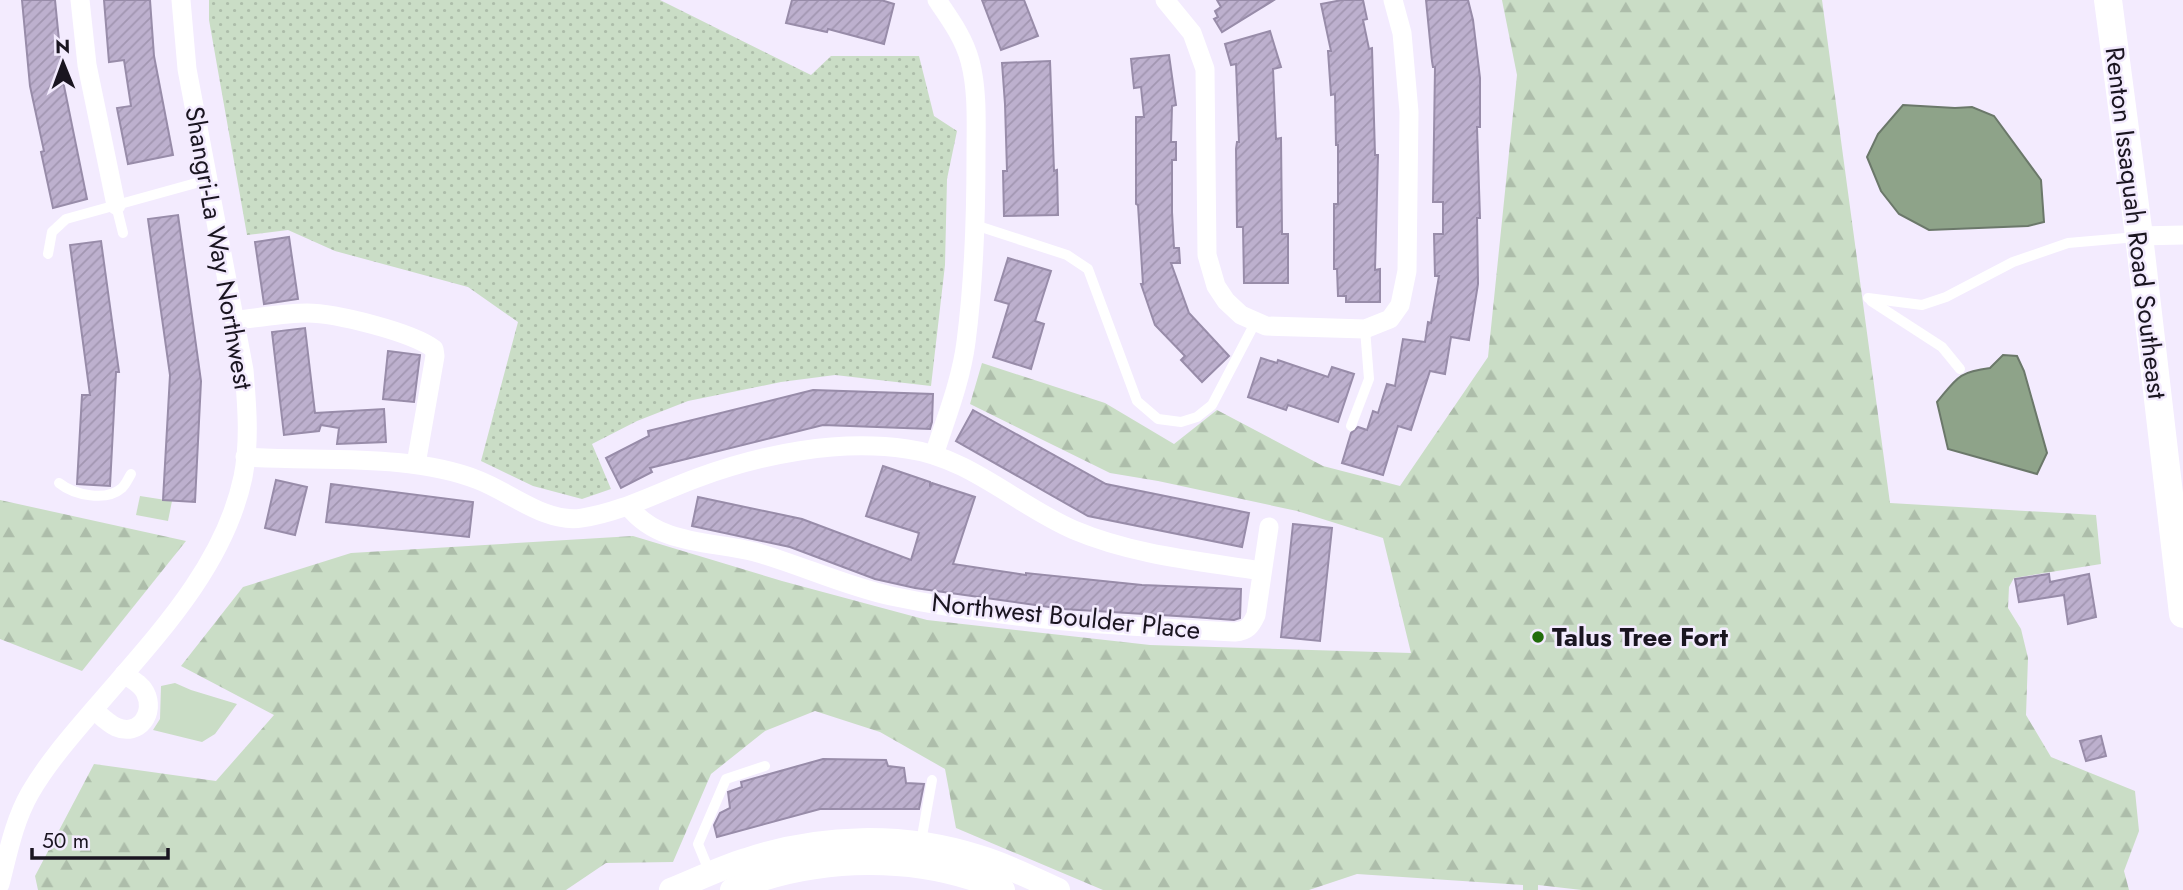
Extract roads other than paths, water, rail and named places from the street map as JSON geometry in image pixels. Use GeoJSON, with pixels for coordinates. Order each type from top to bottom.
{"type":"FeatureCollection","features":[{"type":"Feature","properties":{"kind":"main road","name":"Renton Issaquah Road Southeast"},"geometry":{"type":"LineString","coordinates":[[2108,0],[2182,596]]}},
{"type":"Feature","properties":{"kind":"street"},"geometry":{"type":"LineString","coordinates":[[80,0],[87,65],[116,205]]}},
{"type":"Feature","properties":{"kind":"street","name":"Shangri-La Way Northwest"},"geometry":{"type":"LineString","coordinates":[[0,884],[18,820],[50,762],[159,633],[217,550],[234,511],[245,457],[248,413],[236,320],[187,69],[181,0]]}},
{"type":"Feature","properties":{"kind":"street"},"geometry":{"type":"LineString","coordinates":[[934,455],[958,381],[966,342],[975,225],[976,98],[971,63],[955,26],[937,0]]}},
{"type":"Feature","properties":{"kind":"street"},"geometry":{"type":"LineString","coordinates":[[1165,0],[1192,33],[1205,69],[1207,255],[1216,286],[1226,302],[1255,323],[1279,327],[1365,329],[1390,319],[1400,305],[1407,271],[1409,111],[1402,33],[1394,0]]}},
{"type":"Feature","properties":{"kind":"street"},"geometry":{"type":"LineString","coordinates":[[2139,236],[2183,235]]}},
{"type":"Feature","properties":{"kind":"street"},"geometry":{"type":"LineString","coordinates":[[236,320],[306,313],[322,314],[396,332],[427,344],[433,349],[435,356],[416,464]]}},
{"type":"Feature","properties":{"kind":"street"},"geometry":{"type":"LineString","coordinates":[[245,457],[416,464],[477,479],[551,515],[580,519],[628,507],[702,476],[771,457],[807,450],[879,446],[909,449],[934,455],[970,471],[1074,530],[1114,544],[1261,571]]}},
{"type":"Feature","properties":{"kind":"street","name":"Northwest Boulder Place"},"geometry":{"type":"LineString","coordinates":[[628,507],[639,521],[666,534],[777,559],[888,595],[1024,617],[1138,627],[1245,631],[1256,615],[1269,527]]}},
{"type":"Feature","properties":{"kind":"street"},"geometry":{"type":"LineString","coordinates":[[94,710],[118,728],[132,729],[142,724],[148,715],[149,704],[145,691],[124,674]]}},
{"type":"Feature","properties":{"kind":"street"},"geometry":{"type":"LineString","coordinates":[[671,890],[746,859],[839,841],[921,844],[978,856],[1058,890]]}},
{"type":"Feature","properties":{"kind":"street"},"geometry":{"type":"LineString","coordinates":[[732,890],[799,870],[852,863],[921,866],[950,872],[1003,890]]}},
{"type":"Feature","properties":{"kind":"lane"},"geometry":{"type":"LineString","coordinates":[[48,254],[52,232],[66,219],[207,180]]}},
{"type":"Feature","properties":{"kind":"lane"},"geometry":{"type":"LineString","coordinates":[[116,205],[123,233]]}},
{"type":"Feature","properties":{"kind":"lane"},"geometry":{"type":"LineString","coordinates":[[975,225],[1067,255],[1088,269],[1137,401],[1158,419],[1181,422],[1197,417],[1212,405],[1255,323]]}},
{"type":"Feature","properties":{"kind":"lane"},"geometry":{"type":"LineString","coordinates":[[1960,369],[1942,347],[1868,299],[1922,304],[1946,298],[2013,262],[2068,243],[2139,236]]}},
{"type":"Feature","properties":{"kind":"lane"},"geometry":{"type":"LineString","coordinates":[[1352,426],[1369,379],[1365,329]]}},
{"type":"Feature","properties":{"kind":"lane"},"geometry":{"type":"LineString","coordinates":[[59,483],[74,492],[102,495],[123,487],[131,474]]}},
{"type":"Feature","properties":{"kind":"lane"},"geometry":{"type":"LineString","coordinates":[[710,874],[698,844],[726,779],[765,766]]}},
{"type":"Feature","properties":{"kind":"lane"},"geometry":{"type":"LineString","coordinates":[[921,844],[932,780]]}},
{"type":"Feature","properties":{"kind":"place","name":"Talus Tree Fort"},"geometry":{"type":"Point","coordinates":[1538,637]}}]}
